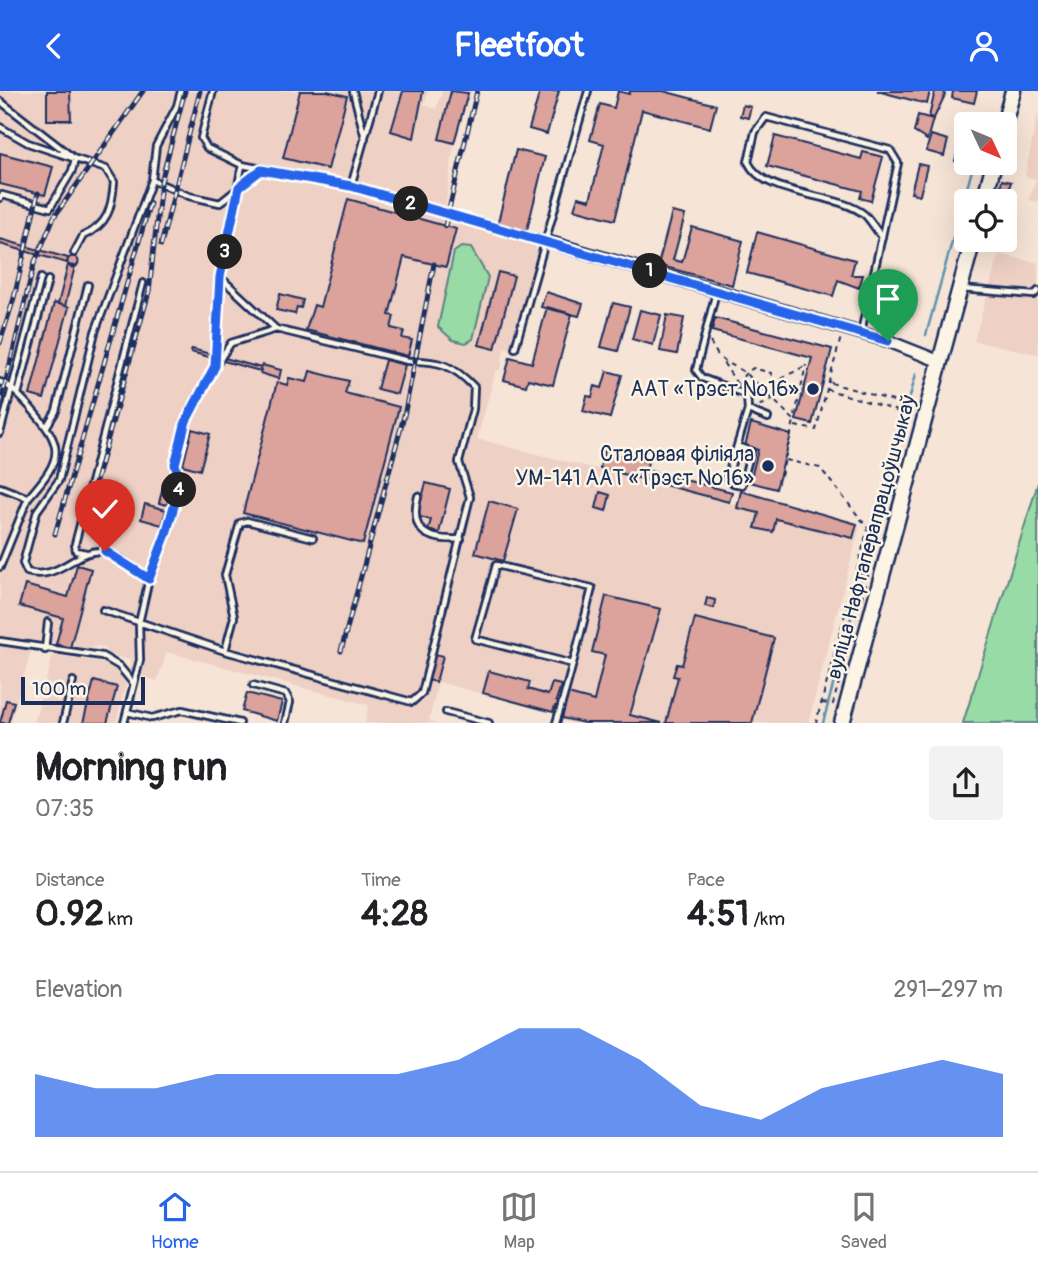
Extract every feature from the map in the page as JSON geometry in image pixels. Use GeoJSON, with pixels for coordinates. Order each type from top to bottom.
{"type":"FeatureCollection","features":[{"type":"Feature","properties":{"kind":"main road"},"geometry":{"type":"LineString","coordinates":[[1007,112],[1013,91]]}},
{"type":"Feature","properties":{"kind":"main road","name":"вуліца Нафтаперапрацоўшчыкаў"},"geometry":{"type":"LineString","coordinates":[[842,723],[970,252]]}},
{"type":"Feature","properties":{"kind":"street"},"geometry":{"type":"LineString","coordinates":[[546,241],[860,332],[941,362]]}},
{"type":"Feature","properties":{"kind":"lane"},"geometry":{"type":"LineString","coordinates":[[149,579],[105,551],[86,554],[58,571],[38,576],[27,572],[23,563],[37,511],[59,480],[95,331],[152,180],[156,146],[177,106],[181,91]]}},
{"type":"Feature","properties":{"kind":"lane"},"geometry":{"type":"LineString","coordinates":[[213,91],[201,138],[207,148],[243,165],[351,186],[546,241]]}},
{"type":"Feature","properties":{"kind":"lane"},"geometry":{"type":"LineString","coordinates":[[353,91],[365,138]]}},
{"type":"Feature","properties":{"kind":"lane"},"geometry":{"type":"LineString","coordinates":[[351,186],[378,91]]}},
{"type":"Feature","properties":{"kind":"lane"},"geometry":{"type":"LineString","coordinates":[[515,348],[588,91]]}},
{"type":"Feature","properties":{"kind":"lane"},"geometry":{"type":"LineString","coordinates":[[0,101],[75,159]]}},
{"type":"Feature","properties":{"kind":"lane"},"geometry":{"type":"LineString","coordinates":[[860,332],[882,237],[898,163],[890,149],[766,117],[759,123],[748,162],[751,169],[793,191],[847,205],[864,215],[882,237]]}},
{"type":"Feature","properties":{"kind":"lane"},"geometry":{"type":"LineString","coordinates":[[0,127],[28,143],[106,169],[114,182],[105,221],[99,229],[83,236],[74,253]]}},
{"type":"Feature","properties":{"kind":"lane"},"geometry":{"type":"LineString","coordinates":[[0,198],[2,195],[50,208],[72,171],[75,159]]}},
{"type":"Feature","properties":{"kind":"lane"},"geometry":{"type":"LineString","coordinates":[[215,366],[220,277],[243,165]]}},
{"type":"Feature","properties":{"kind":"lane"},"geometry":{"type":"LineString","coordinates":[[152,180],[189,196],[219,203],[261,170]]}},
{"type":"Feature","properties":{"kind":"lane"},"geometry":{"type":"LineString","coordinates":[[103,611],[225,651],[412,702],[422,693],[470,497],[458,462],[473,409],[474,387],[456,369],[428,361],[408,361],[276,329],[220,277]]}},
{"type":"Feature","properties":{"kind":"lane"},"geometry":{"type":"LineString","coordinates":[[0,433],[41,278]]}},
{"type":"Feature","properties":{"kind":"lane"},"geometry":{"type":"LineString","coordinates":[[18,394],[48,280]]}},
{"type":"Feature","properties":{"kind":"lane"},"geometry":{"type":"LineString","coordinates":[[86,554],[76,551],[75,544],[143,283]]}},
{"type":"Feature","properties":{"kind":"lane"},"geometry":{"type":"LineString","coordinates":[[47,426],[56,411],[88,285]]}},
{"type":"Feature","properties":{"kind":"lane"},"geometry":{"type":"LineString","coordinates":[[960,289],[1034,295],[1038,291]]}},
{"type":"Feature","properties":{"kind":"lane"},"geometry":{"type":"LineString","coordinates":[[717,291],[696,370],[702,377],[747,395],[750,407],[737,446],[727,478],[742,485],[751,451],[737,446]]}},
{"type":"Feature","properties":{"kind":"lane"},"geometry":{"type":"LineString","coordinates":[[124,723],[140,660],[139,623],[149,579],[180,485],[175,464],[186,421],[215,366],[231,343],[276,329]]}},
{"type":"Feature","properties":{"kind":"lane"},"geometry":{"type":"LineString","coordinates":[[0,382],[18,394],[47,426],[56,440],[57,453],[47,474],[28,498],[0,566]]}},
{"type":"Feature","properties":{"kind":"lane"},"geometry":{"type":"LineString","coordinates":[[750,407],[768,418]]}},
{"type":"Feature","properties":{"kind":"lane"},"geometry":{"type":"LineString","coordinates":[[0,487],[28,498]]}},
{"type":"Feature","properties":{"kind":"lane"},"geometry":{"type":"LineString","coordinates":[[418,496],[413,516],[418,527],[427,535],[446,540],[461,539]]}},
{"type":"Feature","properties":{"kind":"lane"},"geometry":{"type":"LineString","coordinates":[[225,651],[234,617],[225,575],[240,523],[247,520],[313,538]]}},
{"type":"Feature","properties":{"kind":"lane"},"geometry":{"type":"LineString","coordinates":[[556,723],[573,664],[592,588],[496,565],[475,639],[573,664]]}},
{"type":"Feature","properties":{"kind":"lane"},"geometry":{"type":"LineString","coordinates":[[45,650],[43,643],[48,622]]}},
{"type":"Feature","properties":{"kind":"lane"},"geometry":{"type":"LineString","coordinates":[[0,641],[45,650],[102,656],[119,666],[134,684]]}},
{"type":"Feature","properties":{"kind":"lane"},"geometry":{"type":"LineString","coordinates":[[63,723],[74,681]]}},
{"type":"Feature","properties":{"kind":"lane"},"geometry":{"type":"LineString","coordinates":[[253,685],[286,694],[290,702],[285,723]]}},
{"type":"Feature","properties":{"kind":"lane"},"geometry":{"type":"LineString","coordinates":[[127,712],[152,718],[182,711],[240,723]]}},
{"type":"Feature","properties":{"kind":"lane"},"geometry":{"type":"LineString","coordinates":[[446,712],[489,723]]}},
{"type":"Feature","properties":{"kind":"path"},"geometry":{"type":"LineString","coordinates":[[795,426],[816,431],[845,328]]}},
{"type":"Feature","properties":{"kind":"path"},"geometry":{"type":"LineString","coordinates":[[705,333],[739,387],[744,389]]}},
{"type":"Feature","properties":{"kind":"path"},"geometry":{"type":"LineString","coordinates":[[720,359],[746,373],[794,420]]}},
{"type":"Feature","properties":{"kind":"path"},"geometry":{"type":"LineString","coordinates":[[755,393],[806,365],[795,426],[781,476]]}},
{"type":"Feature","properties":{"kind":"path"},"geometry":{"type":"LineString","coordinates":[[739,387],[746,373],[753,368],[766,369],[776,381],[777,391],[770,402],[750,407]]}},
{"type":"Feature","properties":{"kind":"path"},"geometry":{"type":"LineString","coordinates":[[826,389],[897,411],[900,403],[828,381]]}},
{"type":"Feature","properties":{"kind":"path"},"geometry":{"type":"LineString","coordinates":[[786,460],[820,468],[868,528],[817,723]]}},
{"type":"Feature","properties":{"kind":"path"},"geometry":{"type":"LineString","coordinates":[[822,703],[833,704],[868,575],[856,573]]}},
{"type":"Feature","properties":{"kind":"shaded area"},"geometry":{"type":"Polygon","coordinates":[[[0,91],[428,91],[424,105],[436,109],[442,91],[471,91],[454,143],[445,210],[538,239],[535,250],[547,253],[517,350],[504,347],[501,370],[496,370],[477,439],[738,505],[741,491],[860,525],[808,723],[575,723],[561,720],[567,699],[558,696],[553,712],[438,682],[429,720],[436,723],[365,723],[369,705],[167,652],[157,681],[129,671],[131,660],[106,654],[106,648],[98,646],[75,651],[34,640],[10,723],[0,723],[0,91]]]}},
{"type":"Feature","properties":{"kind":"shaded area"},"geometry":{"type":"Polygon","coordinates":[[[1038,112],[1038,202],[1029,200],[1036,179],[1025,177],[1038,112]]]}},
{"type":"Feature","properties":{"kind":"shaded area"},"geometry":{"type":"Polygon","coordinates":[[[999,254],[1038,263],[1038,354],[974,341],[999,254]]]}},
{"type":"Feature","properties":{"kind":"shaded area"},"geometry":{"type":"Polygon","coordinates":[[[53,655],[101,662],[117,671],[126,683],[116,723],[34,723],[53,655]]]}},
{"type":"Feature","properties":{"kind":"green space"},"geometry":{"type":"Polygon","coordinates":[[[461,247],[471,248],[488,277],[473,339],[466,343],[453,340],[438,327],[454,252],[461,247]]]}},
{"type":"Feature","properties":{"kind":"green space"},"geometry":{"type":"Polygon","coordinates":[[[1038,483],[1038,723],[963,723],[1038,483]]]}},
{"type":"Feature","properties":{"kind":"building"},"geometry":{"type":"Polygon","coordinates":[[[47,91],[70,91],[71,120],[47,120],[47,91]]]}},
{"type":"Feature","properties":{"kind":"building"},"geometry":{"type":"Polygon","coordinates":[[[300,91],[327,91],[347,96],[328,169],[283,158],[300,91]]]}},
{"type":"Feature","properties":{"kind":"building"},"geometry":{"type":"Polygon","coordinates":[[[403,91],[423,91],[414,138],[391,131],[403,91]]]}},
{"type":"Feature","properties":{"kind":"building"},"geometry":{"type":"Polygon","coordinates":[[[451,91],[468,93],[454,143],[439,139],[451,91]]]}},
{"type":"Feature","properties":{"kind":"building"},"geometry":{"type":"Polygon","coordinates":[[[540,91],[559,91],[547,134],[529,129],[540,91]]]}},
{"type":"Feature","properties":{"kind":"building"},"geometry":{"type":"Polygon","coordinates":[[[618,91],[629,94],[630,91],[663,91],[716,105],[710,128],[642,110],[615,220],[574,209],[578,197],[590,200],[604,144],[590,140],[600,104],[614,108],[618,91]]]}},
{"type":"Feature","properties":{"kind":"building"},"geometry":{"type":"Polygon","coordinates":[[[877,91],[930,91],[927,104],[877,91]]]}},
{"type":"Feature","properties":{"kind":"building"},"geometry":{"type":"Polygon","coordinates":[[[935,91],[944,91],[945,95],[934,118],[929,117],[935,91]]]}},
{"type":"Feature","properties":{"kind":"building"},"geometry":{"type":"Polygon","coordinates":[[[953,91],[977,91],[974,103],[952,98],[953,91]]]}},
{"type":"Feature","properties":{"kind":"building"},"geometry":{"type":"Polygon","coordinates":[[[743,105],[751,107],[748,118],[740,116],[743,105]]]}},
{"type":"Feature","properties":{"kind":"building"},"geometry":{"type":"Polygon","coordinates":[[[918,115],[933,119],[927,140],[914,132],[918,115]]]}},
{"type":"Feature","properties":{"kind":"building"},"geometry":{"type":"Polygon","coordinates":[[[931,135],[948,140],[944,156],[926,151],[931,135]]]}},
{"type":"Feature","properties":{"kind":"building"},"geometry":{"type":"Polygon","coordinates":[[[775,136],[861,159],[863,152],[883,157],[871,201],[860,198],[862,191],[767,166],[775,136]]]}},
{"type":"Feature","properties":{"kind":"building"},"geometry":{"type":"Polygon","coordinates":[[[516,150],[545,157],[526,234],[497,226],[516,150]]]}},
{"type":"Feature","properties":{"kind":"building"},"geometry":{"type":"Polygon","coordinates":[[[0,153],[53,167],[45,195],[0,184],[0,153]]]}},
{"type":"Feature","properties":{"kind":"building"},"geometry":{"type":"Polygon","coordinates":[[[918,164],[927,166],[920,195],[911,193],[918,164]]]}},
{"type":"Feature","properties":{"kind":"building"},"geometry":{"type":"Polygon","coordinates":[[[1002,180],[1011,182],[1009,189],[1000,189],[1002,180]]]}},
{"type":"Feature","properties":{"kind":"building"},"geometry":{"type":"Polygon","coordinates":[[[348,199],[456,229],[446,267],[404,257],[389,315],[394,316],[391,328],[404,331],[402,338],[412,340],[408,356],[306,330],[314,305],[320,307],[348,199]]]}},
{"type":"Feature","properties":{"kind":"building"},"geometry":{"type":"Polygon","coordinates":[[[672,212],[685,215],[673,260],[682,262],[692,227],[743,241],[732,285],[658,265],[672,212]]]}},
{"type":"Feature","properties":{"kind":"building"},"geometry":{"type":"Polygon","coordinates":[[[757,232],[855,260],[851,275],[863,275],[859,288],[838,280],[833,296],[747,273],[757,232]]]}},
{"type":"Feature","properties":{"kind":"building"},"geometry":{"type":"Polygon","coordinates":[[[0,239],[68,258],[67,263],[0,244],[0,239]]]}},
{"type":"Feature","properties":{"kind":"building"},"geometry":{"type":"Polygon","coordinates":[[[73,257],[77,258],[77,266],[73,267],[69,266],[68,262],[69,258],[73,257]]]}},
{"type":"Feature","properties":{"kind":"building"},"geometry":{"type":"Polygon","coordinates":[[[68,265],[75,266],[65,306],[58,304],[68,265]]]}},
{"type":"Feature","properties":{"kind":"building"},"geometry":{"type":"Polygon","coordinates":[[[498,272],[514,276],[495,349],[479,345],[498,272]]]}},
{"type":"Feature","properties":{"kind":"building"},"geometry":{"type":"Polygon","coordinates":[[[546,292],[583,304],[579,316],[541,307],[546,292]]]}},
{"type":"Feature","properties":{"kind":"building"},"geometry":{"type":"Polygon","coordinates":[[[280,294],[303,300],[301,308],[297,307],[295,314],[276,310],[280,294]]]}},
{"type":"Feature","properties":{"kind":"building"},"geometry":{"type":"Polygon","coordinates":[[[54,303],[69,307],[44,399],[30,395],[54,303]]]}},
{"type":"Feature","properties":{"kind":"building"},"geometry":{"type":"Polygon","coordinates":[[[613,303],[630,307],[618,351],[601,347],[613,303]]]}},
{"type":"Feature","properties":{"kind":"building"},"geometry":{"type":"Polygon","coordinates":[[[547,307],[572,314],[553,385],[528,379],[526,386],[504,380],[510,357],[532,363],[547,307]]]}},
{"type":"Feature","properties":{"kind":"building"},"geometry":{"type":"Polygon","coordinates":[[[640,310],[661,315],[653,345],[632,339],[640,310]]]}},
{"type":"Feature","properties":{"kind":"building"},"geometry":{"type":"Polygon","coordinates":[[[667,315],[684,318],[677,354],[660,351],[667,315]]]}},
{"type":"Feature","properties":{"kind":"building","name":"ААТ «Трэст №16»"},"geometry":{"type":"Polygon","coordinates":[[[715,318],[832,349],[812,424],[796,420],[812,358],[712,331],[715,318]]]}},
{"type":"Feature","properties":{"kind":"building"},"geometry":{"type":"Polygon","coordinates":[[[192,349],[261,368],[260,371],[191,352],[192,349]]]}},
{"type":"Feature","properties":{"kind":"building"},"geometry":{"type":"Polygon","coordinates":[[[385,360],[405,365],[397,394],[377,389],[385,360]]]}},
{"type":"Feature","properties":{"kind":"building"},"geometry":{"type":"Polygon","coordinates":[[[262,365],[281,370],[279,379],[260,373],[262,365]]]}},
{"type":"Feature","properties":{"kind":"building"},"geometry":{"type":"Polygon","coordinates":[[[310,371],[349,381],[345,393],[399,407],[363,544],[243,513],[277,382],[287,385],[289,378],[307,382],[310,371]]]}},
{"type":"Feature","properties":{"kind":"building"},"geometry":{"type":"Polygon","coordinates":[[[607,371],[622,375],[610,418],[583,411],[587,396],[592,397],[595,386],[602,388],[607,371]]]}},
{"type":"Feature","properties":{"kind":"building","name":"Сталовая філіяла УМ-141 ААТ «Трэст №16»"},"geometry":{"type":"Polygon","coordinates":[[[751,423],[791,435],[776,489],[750,482],[758,450],[745,446],[751,423]]]}},
{"type":"Feature","properties":{"kind":"building"},"geometry":{"type":"Polygon","coordinates":[[[192,429],[210,434],[200,470],[183,465],[192,429]]]}},
{"type":"Feature","properties":{"kind":"building"},"geometry":{"type":"Polygon","coordinates":[[[604,451],[648,462],[646,470],[732,492],[729,502],[600,468],[604,451]]]}},
{"type":"Feature","properties":{"kind":"building"},"geometry":{"type":"Polygon","coordinates":[[[426,483],[450,489],[439,533],[428,530],[431,520],[417,516],[426,483]]]}},
{"type":"Feature","properties":{"kind":"building"},"geometry":{"type":"Polygon","coordinates":[[[162,490],[170,492],[167,505],[159,503],[162,490]]]}},
{"type":"Feature","properties":{"kind":"building"},"geometry":{"type":"Polygon","coordinates":[[[741,491],[857,524],[853,538],[776,519],[773,532],[755,528],[759,513],[737,508],[741,491]]]}},
{"type":"Feature","properties":{"kind":"building"},"geometry":{"type":"Polygon","coordinates":[[[600,492],[610,495],[606,511],[596,508],[600,492]]]}},
{"type":"Feature","properties":{"kind":"building"},"geometry":{"type":"Polygon","coordinates":[[[489,501],[518,509],[503,561],[475,553],[489,501]]]}},
{"type":"Feature","properties":{"kind":"building"},"geometry":{"type":"Polygon","coordinates":[[[145,504],[166,510],[162,525],[141,519],[145,504]]]}},
{"type":"Feature","properties":{"kind":"building"},"geometry":{"type":"Polygon","coordinates":[[[89,505],[97,507],[91,529],[83,527],[89,505]]]}},
{"type":"Feature","properties":{"kind":"building"},"geometry":{"type":"Polygon","coordinates":[[[77,565],[91,569],[70,648],[56,644],[63,618],[19,606],[25,585],[68,597],[77,565]]]}},
{"type":"Feature","properties":{"kind":"building"},"geometry":{"type":"Polygon","coordinates":[[[606,596],[661,609],[630,715],[662,723],[584,723],[562,718],[568,694],[594,701],[605,655],[592,652],[606,596]]]}},
{"type":"Feature","properties":{"kind":"building"},"geometry":{"type":"Polygon","coordinates":[[[707,598],[715,600],[714,608],[705,606],[707,598]]]}},
{"type":"Feature","properties":{"kind":"building"},"geometry":{"type":"Polygon","coordinates":[[[695,618],[774,638],[752,723],[666,723],[678,677],[673,676],[677,664],[682,665],[695,618]]]}},
{"type":"Feature","properties":{"kind":"building"},"geometry":{"type":"Polygon","coordinates":[[[435,654],[443,656],[436,682],[428,680],[435,654]]]}},
{"type":"Feature","properties":{"kind":"building"},"geometry":{"type":"Polygon","coordinates":[[[489,671],[530,682],[528,689],[548,695],[552,683],[561,685],[556,701],[560,702],[559,706],[555,706],[553,712],[483,693],[489,671]]]}},
{"type":"Feature","properties":{"kind":"building"},"geometry":{"type":"Polygon","coordinates":[[[94,681],[117,687],[107,723],[83,723],[94,681]]]}},
{"type":"Feature","properties":{"kind":"building"},"geometry":{"type":"Polygon","coordinates":[[[247,693],[282,702],[277,721],[242,711],[247,693]]]}},
{"type":"Feature","properties":{"kind":"building"},"geometry":{"type":"Polygon","coordinates":[[[6,700],[14,702],[8,723],[0,723],[6,700]]]}},
{"type":"Feature","properties":{"kind":"waterway"},"geometry":{"type":"LineString","coordinates":[[926,335],[971,175]]}},
{"type":"Feature","properties":{"kind":"waterway"},"geometry":{"type":"LineString","coordinates":[[823,723],[916,374]]}},
{"type":"Feature","properties":{"kind":"railway"},"geometry":{"type":"LineString","coordinates":[[0,405],[34,264],[54,217],[143,91]]}},
{"type":"Feature","properties":{"kind":"railway"},"geometry":{"type":"LineString","coordinates":[[92,495],[149,292],[161,182],[185,91]]}},
{"type":"Feature","properties":{"kind":"railway"},"geometry":{"type":"LineString","coordinates":[[161,245],[200,91]]}},
{"type":"Feature","properties":{"kind":"railway"},"geometry":{"type":"LineString","coordinates":[[445,226],[477,91]]}},
{"type":"Feature","properties":{"kind":"railway"},"geometry":{"type":"LineString","coordinates":[[0,343],[14,298],[38,193]]}},
{"type":"Feature","properties":{"kind":"railway"},"geometry":{"type":"LineString","coordinates":[[55,534],[150,203]]}},
{"type":"Feature","properties":{"kind":"railway"},"geometry":{"type":"LineString","coordinates":[[341,651],[404,416],[434,264]]}},
{"type":"Feature","properties":{"kind":"place","name":"ААТ «Трэст №16»"},"geometry":{"type":"Point","coordinates":[813,389]}},
{"type":"Feature","properties":{"kind":"place","name":"Сталовая філіяла УМ-141 ААТ «Трэст №16»"},"geometry":{"type":"Point","coordinates":[768,466]}},
{"type":"Feature","properties":{"kind":"route"},"geometry":{"type":"LineString","coordinates":[[105,551],[149,579],[180,485],[175,464],[186,421],[215,366],[220,277],[239,187],[261,170],[351,186],[888,341]]}}]}
